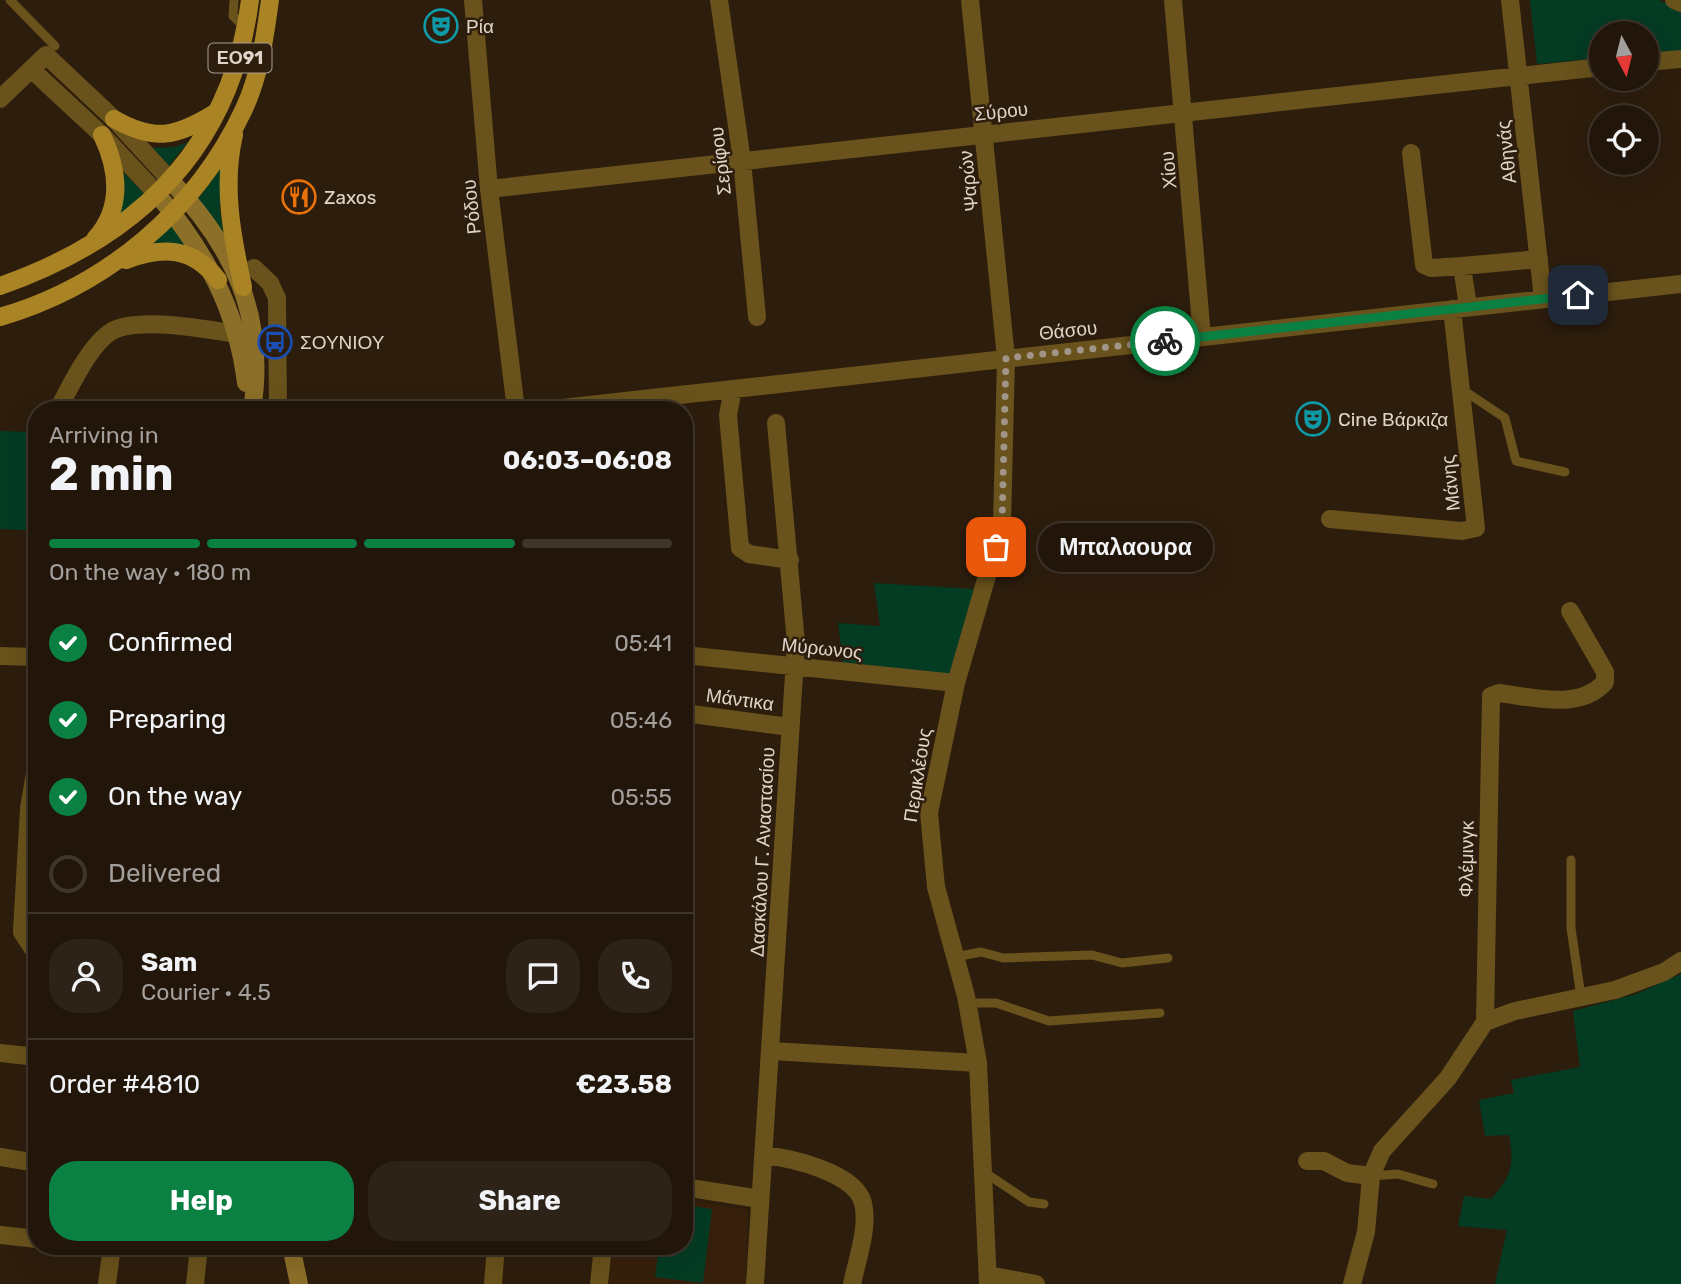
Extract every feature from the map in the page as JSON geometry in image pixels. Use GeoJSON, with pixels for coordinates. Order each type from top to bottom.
{"type":"FeatureCollection","features":[{"type":"Feature","properties":{"kind":"main road","name":"ΕΟ91"},"geometry":{"type":"LineString","coordinates":[[0,286],[79,253],[120,227],[170,180],[218,112],[235,75],[250,0]]}},
{"type":"Feature","properties":{"kind":"main road","name":"ΕΟ91"},"geometry":{"type":"LineString","coordinates":[[0,317],[64,293],[92,279],[135,248],[186,197],[244,108],[260,58],[270,0]]}},
{"type":"Feature","properties":{"kind":"main road"},"geometry":{"type":"LineString","coordinates":[[244,108],[230,151],[228,186],[230,224],[253,323],[256,361],[253,401]]}},
{"type":"Feature","properties":{"kind":"main road"},"geometry":{"type":"LineString","coordinates":[[114,119],[138,132],[163,135],[182,131],[218,112]]}},
{"type":"Feature","properties":{"kind":"main road"},"geometry":{"type":"LineString","coordinates":[[79,253],[105,228],[116,201],[114,169],[102,135]]}},
{"type":"Feature","properties":{"kind":"main road"},"geometry":{"type":"LineString","coordinates":[[170,180],[218,238],[243,287]]}},
{"type":"Feature","properties":{"kind":"main road"},"geometry":{"type":"LineString","coordinates":[[157,194],[218,280],[237,334],[250,401]]}},
{"type":"Feature","properties":{"kind":"main road"},"geometry":{"type":"LineString","coordinates":[[92,279],[127,259],[162,250],[186,253],[203,264],[218,280]]}},
{"type":"Feature","properties":{"kind":"main road"},"geometry":{"type":"LineString","coordinates":[[293,1255],[299,1284]]}},
{"type":"Feature","properties":{"kind":"street","name":"Ρόδου"},"geometry":{"type":"LineString","coordinates":[[473,0],[489,189],[515,401]]}},
{"type":"Feature","properties":{"kind":"street","name":"Σερίφου"},"geometry":{"type":"LineString","coordinates":[[719,0],[742,161],[757,317]]}},
{"type":"Feature","properties":{"kind":"street","name":"Ψαρών"},"geometry":{"type":"LineString","coordinates":[[970,0],[1006,358]]}},
{"type":"Feature","properties":{"kind":"street","name":"Χίου"},"geometry":{"type":"LineString","coordinates":[[1173,0],[1202,337]]}},
{"type":"Feature","properties":{"kind":"street","name":"Αθηνάς"},"geometry":{"type":"LineString","coordinates":[[1510,0],[1543,299]]}},
{"type":"Feature","properties":{"kind":"street"},"geometry":{"type":"LineString","coordinates":[[1674,0],[1681,3]]}},
{"type":"Feature","properties":{"kind":"street"},"geometry":{"type":"LineString","coordinates":[[0,99],[51,50],[170,180]]}},
{"type":"Feature","properties":{"kind":"street"},"geometry":{"type":"LineString","coordinates":[[1659,61],[1681,59]]}},
{"type":"Feature","properties":{"kind":"street","name":"Σύρου"},"geometry":{"type":"LineString","coordinates":[[489,189],[1589,67]]}},
{"type":"Feature","properties":{"kind":"street"},"geometry":{"type":"LineString","coordinates":[[31,69],[102,135],[157,194]]}},
{"type":"Feature","properties":{"kind":"street"},"geometry":{"type":"LineString","coordinates":[[1411,153],[1424,265],[1432,268],[1539,259]]}},
{"type":"Feature","properties":{"kind":"street","name":"Μάνης"},"geometry":{"type":"LineString","coordinates":[[1330,519],[1462,531],[1476,528],[1460,388],[1462,266]]}},
{"type":"Feature","properties":{"kind":"street"},"geometry":{"type":"LineString","coordinates":[[254,268],[270,283],[277,298],[278,401]]}},
{"type":"Feature","properties":{"kind":"street","name":"Θάσου"},"geometry":{"type":"LineString","coordinates":[[637,401],[733,388],[1681,284]]}},
{"type":"Feature","properties":{"kind":"street"},"geometry":{"type":"LineString","coordinates":[[62,401],[68,388],[110,332],[131,325],[237,334]]}},
{"type":"Feature","properties":{"kind":"street","name":"Περικλέους"},"geometry":{"type":"LineString","coordinates":[[988,1280],[978,1063],[968,1003],[936,887],[930,849],[929,813],[956,683],[1002,524],[1006,358]]}},
{"type":"Feature","properties":{"kind":"street"},"geometry":{"type":"LineString","coordinates":[[733,388],[729,415],[740,548],[750,554],[790,559]]}},
{"type":"Feature","properties":{"kind":"street","name":"Δασκάλου Γ. Αναστασίου"},"geometry":{"type":"LineString","coordinates":[[755,1284],[796,617],[776,423]]}},
{"type":"Feature","properties":{"kind":"street","name":"Φλέμινγκ"},"geometry":{"type":"LineString","coordinates":[[1485,1021],[1491,696],[1499,693],[1565,700],[1598,691],[1605,682],[1605,672],[1570,611]]}},
{"type":"Feature","properties":{"kind":"street"},"geometry":{"type":"LineString","coordinates":[[0,656],[28,657]]}},
{"type":"Feature","properties":{"kind":"street","name":"Μύρωνος"},"geometry":{"type":"LineString","coordinates":[[693,656],[956,683]]}},
{"type":"Feature","properties":{"kind":"street","name":"Μάντικα"},"geometry":{"type":"LineString","coordinates":[[693,714],[790,727]]}},
{"type":"Feature","properties":{"kind":"street"},"geometry":{"type":"LineString","coordinates":[[28,824],[22,920],[22,932],[28,941]]}},
{"type":"Feature","properties":{"kind":"street"},"geometry":{"type":"LineString","coordinates":[[1352,1284],[1366,1232],[1371,1176],[1382,1152],[1448,1078],[1466,1046],[1485,1021],[1515,1011],[1581,998],[1664,972],[1681,961]]}},
{"type":"Feature","properties":{"kind":"street"},"geometry":{"type":"LineString","coordinates":[[771,1051],[978,1063]]}},
{"type":"Feature","properties":{"kind":"street"},"geometry":{"type":"LineString","coordinates":[[0,1053],[28,1056]]}},
{"type":"Feature","properties":{"kind":"street"},"geometry":{"type":"LineString","coordinates":[[764,1155],[807,1164],[836,1175],[860,1195],[864,1211],[852,1284]]}},
{"type":"Feature","properties":{"kind":"street"},"geometry":{"type":"LineString","coordinates":[[0,1157],[28,1162]]}},
{"type":"Feature","properties":{"kind":"street"},"geometry":{"type":"LineString","coordinates":[[1307,1161],[1324,1161],[1346,1173],[1371,1176]]}},
{"type":"Feature","properties":{"kind":"street"},"geometry":{"type":"LineString","coordinates":[[693,1188],[760,1199]]}},
{"type":"Feature","properties":{"kind":"street"},"geometry":{"type":"LineString","coordinates":[[0,1234],[28,1238]]}},
{"type":"Feature","properties":{"kind":"street"},"geometry":{"type":"LineString","coordinates":[[107,1255],[107,1284]]}},
{"type":"Feature","properties":{"kind":"street"},"geometry":{"type":"LineString","coordinates":[[195,1284],[198,1255]]}},
{"type":"Feature","properties":{"kind":"street"},"geometry":{"type":"LineString","coordinates":[[492,1284],[495,1255]]}},
{"type":"Feature","properties":{"kind":"street"},"geometry":{"type":"LineString","coordinates":[[599,1284],[602,1255]]}},
{"type":"Feature","properties":{"kind":"street"},"geometry":{"type":"LineString","coordinates":[[988,1280],[1036,1284]]}},
{"type":"Feature","properties":{"kind":"lane"},"geometry":{"type":"LineString","coordinates":[[10,0],[51,50]]}},
{"type":"Feature","properties":{"kind":"lane"},"geometry":{"type":"LineString","coordinates":[[234,0],[233,16],[246,28]]}},
{"type":"Feature","properties":{"kind":"lane"},"geometry":{"type":"LineString","coordinates":[[1460,388],[1505,418],[1516,461],[1564,472]]}},
{"type":"Feature","properties":{"kind":"lane"},"geometry":{"type":"LineString","coordinates":[[1570,860],[1571,928],[1581,998]]}},
{"type":"Feature","properties":{"kind":"lane"},"geometry":{"type":"LineString","coordinates":[[955,957],[982,952],[1003,958],[1092,955],[1122,963],[1168,958]]}},
{"type":"Feature","properties":{"kind":"lane"},"geometry":{"type":"LineString","coordinates":[[968,1003],[996,1003],[1049,1021],[1160,1013]]}},
{"type":"Feature","properties":{"kind":"lane"},"geometry":{"type":"LineString","coordinates":[[983,1171],[1029,1202],[1044,1205]]}},
{"type":"Feature","properties":{"kind":"lane"},"geometry":{"type":"LineString","coordinates":[[1371,1176],[1398,1174],[1433,1184]]}},
{"type":"Feature","properties":{"kind":"shaded area"},"geometry":{"type":"Polygon","coordinates":[[[693,1201],[748,1210],[746,1284],[609,1284],[612,1255],[693,1255],[693,1201]]]}},
{"type":"Feature","properties":{"kind":"green space"},"geometry":{"type":"Polygon","coordinates":[[[1530,0],[1658,0],[1681,9],[1681,51],[1659,53],[1659,21],[1589,21],[1589,59],[1537,64],[1530,0]]]}},
{"type":"Feature","properties":{"kind":"green space"},"geometry":{"type":"Polygon","coordinates":[[[188,142],[168,167],[149,148],[175,147],[188,142]]]}},
{"type":"Feature","properties":{"kind":"green space"},"geometry":{"type":"Polygon","coordinates":[[[221,168],[220,211],[224,236],[198,199],[221,168]]]}},
{"type":"Feature","properties":{"kind":"green space"},"geometry":{"type":"Polygon","coordinates":[[[122,171],[144,193],[112,223],[122,171]]]}},
{"type":"Feature","properties":{"kind":"green space"},"geometry":{"type":"Polygon","coordinates":[[[172,225],[187,247],[153,244],[172,225]]]}},
{"type":"Feature","properties":{"kind":"green space"},"geometry":{"type":"Polygon","coordinates":[[[0,431],[28,432],[28,531],[0,529],[0,431]]]}},
{"type":"Feature","properties":{"kind":"green space"},"geometry":{"type":"Polygon","coordinates":[[[874,583],[975,589],[949,685],[844,671],[838,623],[880,626],[874,583]]]}},
{"type":"Feature","properties":{"kind":"green space"},"geometry":{"type":"Polygon","coordinates":[[[1681,974],[1681,1284],[1495,1284],[1507,1230],[1458,1226],[1464,1196],[1491,1199],[1510,1170],[1512,1154],[1509,1135],[1485,1136],[1479,1100],[1514,1093],[1511,1080],[1580,1067],[1573,1011],[1636,994],[1681,974]]]}},
{"type":"Feature","properties":{"kind":"green space"},"geometry":{"type":"Polygon","coordinates":[[[693,1206],[712,1209],[703,1283],[655,1277],[658,1255],[693,1255],[693,1206]]]}},
{"type":"Feature","properties":{"kind":"way so far"},"geometry":{"type":"LineString","coordinates":[[996,547],[1002,524],[1006,358],[1165,341]]}},
{"type":"Feature","properties":{"kind":"place","name":"Ρία"},"geometry":{"type":"Point","coordinates":[441,26]}},
{"type":"Feature","properties":{"kind":"place","name":"Zaxos"},"geometry":{"type":"Point","coordinates":[299,197]}},
{"type":"Feature","properties":{"kind":"place","name":"ΣΟΥΝΙΟΥ"},"geometry":{"type":"Point","coordinates":[275,342]}},
{"type":"Feature","properties":{"kind":"place","name":"Cine Βάρκιζα"},"geometry":{"type":"Point","coordinates":[1313,419]}},
{"type":"Feature","properties":{"kind":"place","name":"Μπαλαουρα"},"geometry":{"type":"Point","coordinates":[996,547]}},
{"type":"Feature","properties":{"kind":"route"},"geometry":{"type":"LineString","coordinates":[[1165,341],[1578,295]]}}]}
